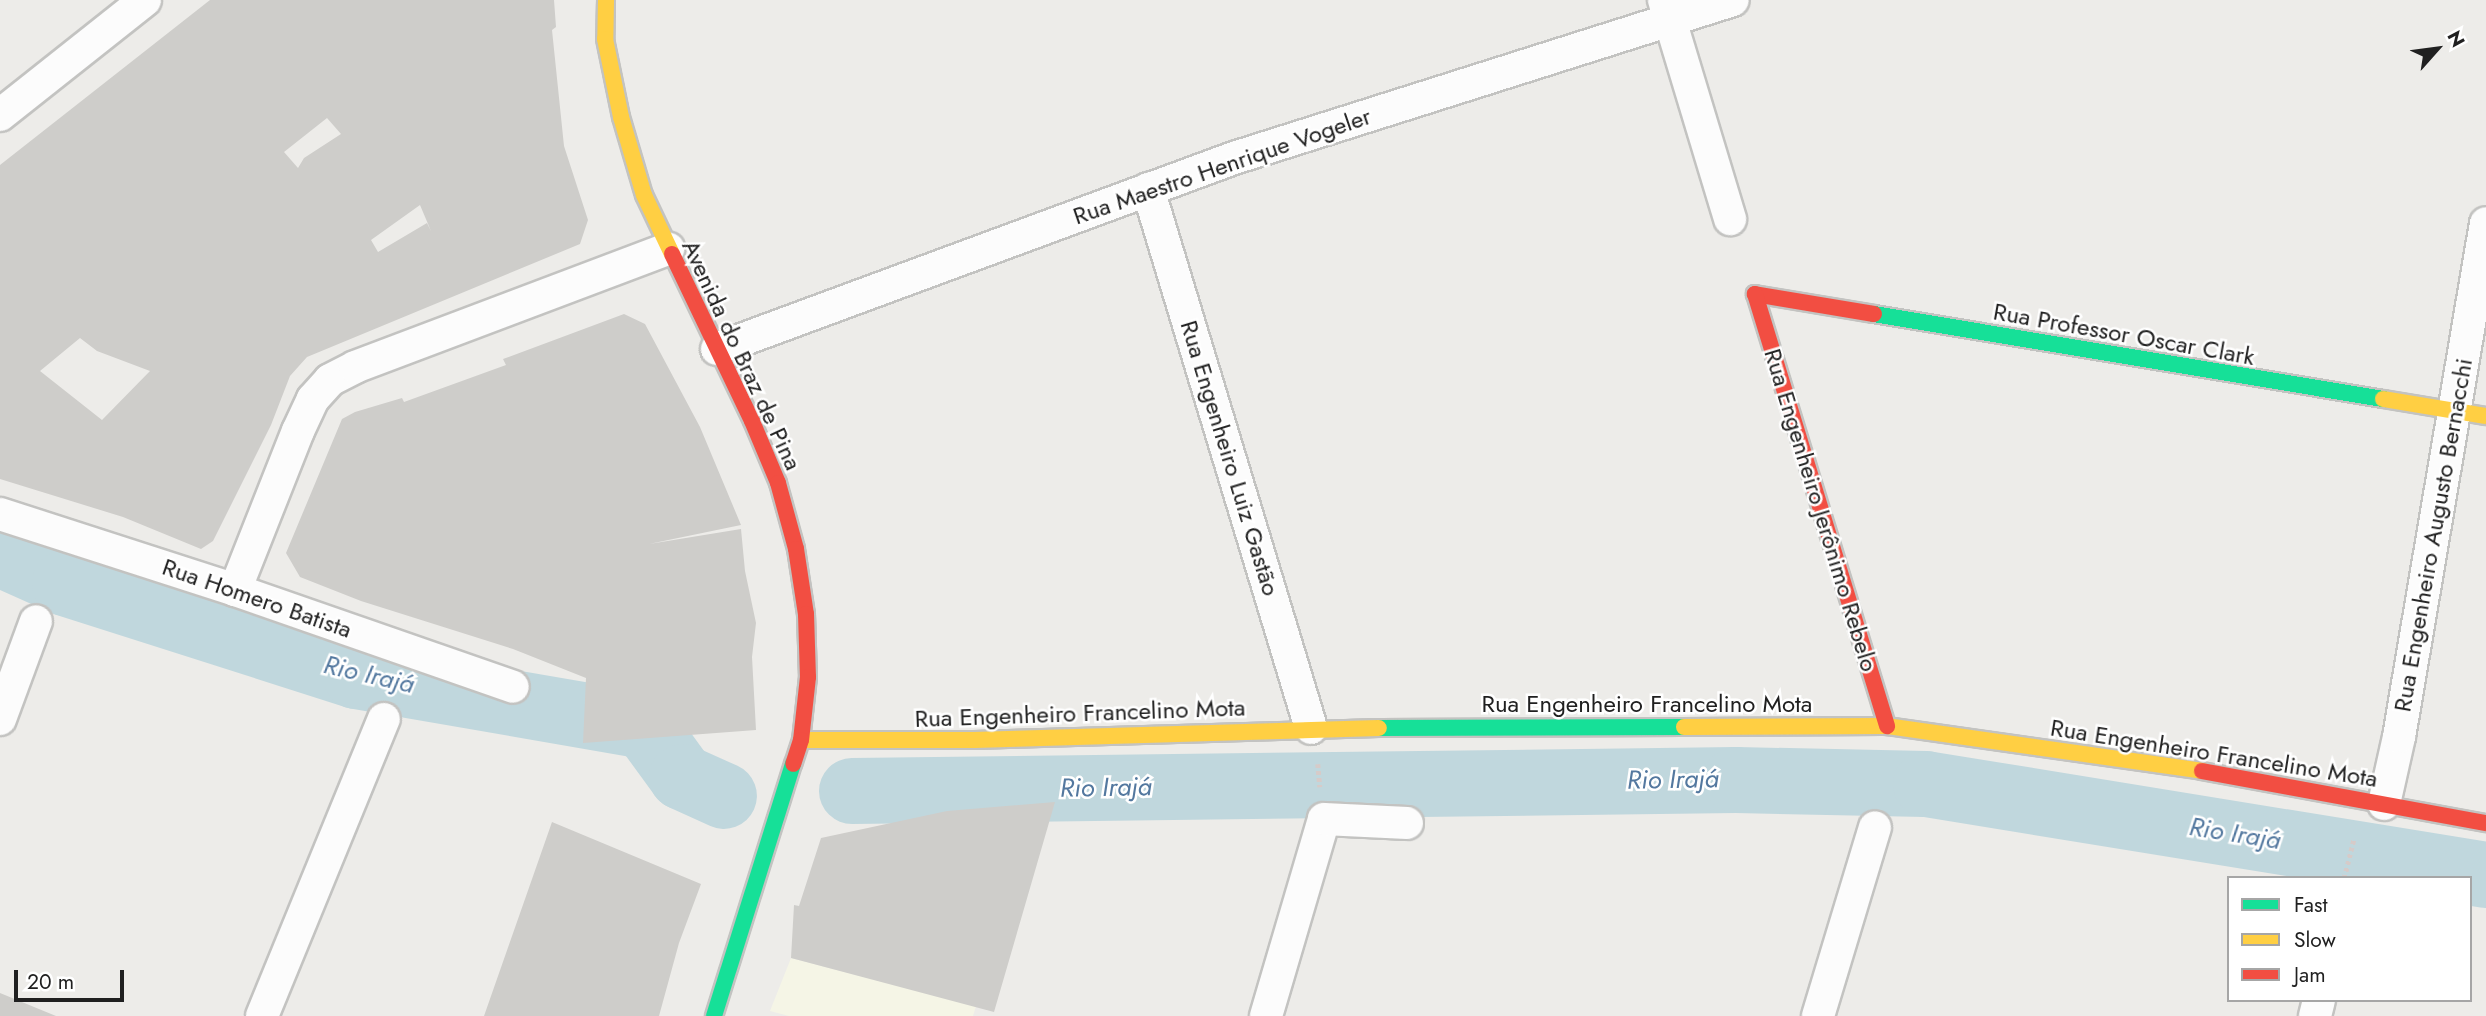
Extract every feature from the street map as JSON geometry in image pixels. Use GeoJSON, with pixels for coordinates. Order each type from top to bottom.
{"type":"FeatureCollection","features":[{"type":"Feature","properties":{"kind":"street"},"geometry":{"type":"LineString","coordinates":[[0,115],[145,0]]}},
{"type":"Feature","properties":{"kind":"street","name":"Avenida do Braz de Pina"},"geometry":{"type":"LineString","coordinates":[[606,0],[605,39],[621,117],[644,195],[752,421],[778,483],[796,549],[806,614],[808,677],[801,740],[715,1016]]}},
{"type":"Feature","properties":{"kind":"street","name":"Rua Maestro Henrique Vogeler"},"geometry":{"type":"LineString","coordinates":[[717,349],[1234,158],[1668,11],[1733,0]]}},
{"type":"Feature","properties":{"kind":"street"},"geometry":{"type":"LineString","coordinates":[[1668,11],[1730,219]]}},
{"type":"Feature","properties":{"kind":"street","name":"Rua Engenheiro Luiz Gastão"},"geometry":{"type":"LineString","coordinates":[[1148,189],[1314,743]]}},
{"type":"Feature","properties":{"kind":"street","name":"Rua Engenheiro Augusto Bernacchi"},"geometry":{"type":"LineString","coordinates":[[2384,804],[2486,223]]}},
{"type":"Feature","properties":{"kind":"street"},"geometry":{"type":"LineString","coordinates":[[236,590],[298,431],[313,399],[330,380],[355,368],[668,249]]}},
{"type":"Feature","properties":{"kind":"street","name":"Rua Professor Oscar Clark"},"geometry":{"type":"LineString","coordinates":[[1755,294],[2486,416]]}},
{"type":"Feature","properties":{"kind":"street","name":"Rua Engenheiro Jerônimo Rebelo"},"geometry":{"type":"LineString","coordinates":[[1755,294],[1887,726]]}},
{"type":"Feature","properties":{"kind":"street","name":"Rua Homero Batista"},"geometry":{"type":"LineString","coordinates":[[0,514],[236,590],[513,687]]}},
{"type":"Feature","properties":{"kind":"street"},"geometry":{"type":"LineString","coordinates":[[0,719],[36,621]]}},
{"type":"Feature","properties":{"kind":"street"},"geometry":{"type":"LineString","coordinates":[[262,1016],[384,719]]}},
{"type":"Feature","properties":{"kind":"street","name":"Rua Engenheiro Francelino Mota"},"geometry":{"type":"LineString","coordinates":[[801,740],[1314,743],[1887,726],[2174,766],[2486,822]]}},
{"type":"Feature","properties":{"kind":"street"},"geometry":{"type":"LineString","coordinates":[[1266,1016],[1323,809],[1407,823]]}},
{"type":"Feature","properties":{"kind":"street"},"geometry":{"type":"LineString","coordinates":[[1818,1016],[1875,827]]}},
{"type":"Feature","properties":{"kind":"path"},"geometry":{"type":"LineString","coordinates":[[1314,743],[1323,809]]}},
{"type":"Feature","properties":{"kind":"path"},"geometry":{"type":"LineString","coordinates":[[2344,876],[2356,830]]}},
{"type":"Feature","properties":{"kind":"shaded area"},"geometry":{"type":"Polygon","coordinates":[[[791,958],[976,1006],[973,1016],[789,1016],[770,1011],[791,958]]]}},
{"type":"Feature","properties":{"kind":"building"},"geometry":{"type":"Polygon","coordinates":[[[210,0],[554,0],[556,27],[552,30],[564,146],[588,220],[580,244],[307,357],[290,376],[271,425],[213,541],[201,549],[123,517],[0,479],[0,165],[210,0]],[[327,118],[284,152],[298,168],[304,158],[341,134],[327,118]],[[420,205],[371,240],[378,252],[427,223],[431,231],[420,205]],[[80,338],[40,371],[102,420],[150,371],[97,351],[80,338]]]}},
{"type":"Feature","properties":{"kind":"building"},"geometry":{"type":"Polygon","coordinates":[[[624,314],[645,324],[700,427],[741,525],[649,544],[741,529],[745,571],[756,623],[752,657],[756,730],[583,743],[586,678],[513,649],[361,601],[300,577],[286,553],[342,419],[355,412],[402,398],[404,402],[506,365],[503,359],[624,314]]]}},
{"type":"Feature","properties":{"kind":"building"},"geometry":{"type":"Polygon","coordinates":[[[1055,802],[994,1012],[791,958],[794,905],[799,906],[821,838],[947,811],[1055,802]]]}},
{"type":"Feature","properties":{"kind":"building"},"geometry":{"type":"Polygon","coordinates":[[[552,822],[701,884],[679,943],[659,1016],[484,1016],[552,822]]]}},
{"type":"Feature","properties":{"kind":"building"},"geometry":{"type":"Polygon","coordinates":[[[0,993],[56,1016],[0,1016],[0,993]]]}},
{"type":"Feature","properties":{"kind":"waterway","name":"Rio Irajá"},"geometry":{"type":"LineString","coordinates":[[0,554],[65,583],[356,676],[645,726],[682,777],[724,796]]}},
{"type":"Feature","properties":{"kind":"waterway","name":"Rio Irajá"},"geometry":{"type":"LineString","coordinates":[[852,791],[1736,780],[1926,784],[2486,875]]}},
{"type":"Feature","properties":{"kind":"traffic: fast"},"geometry":{"type":"LineString","coordinates":[[1874,314],[2383,399]]}},
{"type":"Feature","properties":{"kind":"traffic: fast"},"geometry":{"type":"LineString","coordinates":[[1379,728],[1684,727]]}},
{"type":"Feature","properties":{"kind":"traffic: fast"},"geometry":{"type":"LineString","coordinates":[[714,1016],[793,764]]}},
{"type":"Feature","properties":{"kind":"traffic: slow"},"geometry":{"type":"LineString","coordinates":[[606,0],[605,39],[621,117],[644,195],[672,254]]}},
{"type":"Feature","properties":{"kind":"traffic: slow"},"geometry":{"type":"LineString","coordinates":[[2383,399],[2486,416]]}},
{"type":"Feature","properties":{"kind":"traffic: slow"},"geometry":{"type":"LineString","coordinates":[[1684,727],[1887,726],[2202,771]]}},
{"type":"Feature","properties":{"kind":"traffic: slow"},"geometry":{"type":"LineString","coordinates":[[801,740],[974,740],[1379,728]]}},
{"type":"Feature","properties":{"kind":"traffic: jam"},"geometry":{"type":"LineString","coordinates":[[672,254],[752,421],[778,483],[796,549],[806,614],[808,677],[801,740],[793,764]]}},
{"type":"Feature","properties":{"kind":"traffic: jam"},"geometry":{"type":"LineString","coordinates":[[1874,314],[1755,294],[1887,726]]}},
{"type":"Feature","properties":{"kind":"traffic: jam"},"geometry":{"type":"LineString","coordinates":[[2202,771],[2486,823]]}}]}
